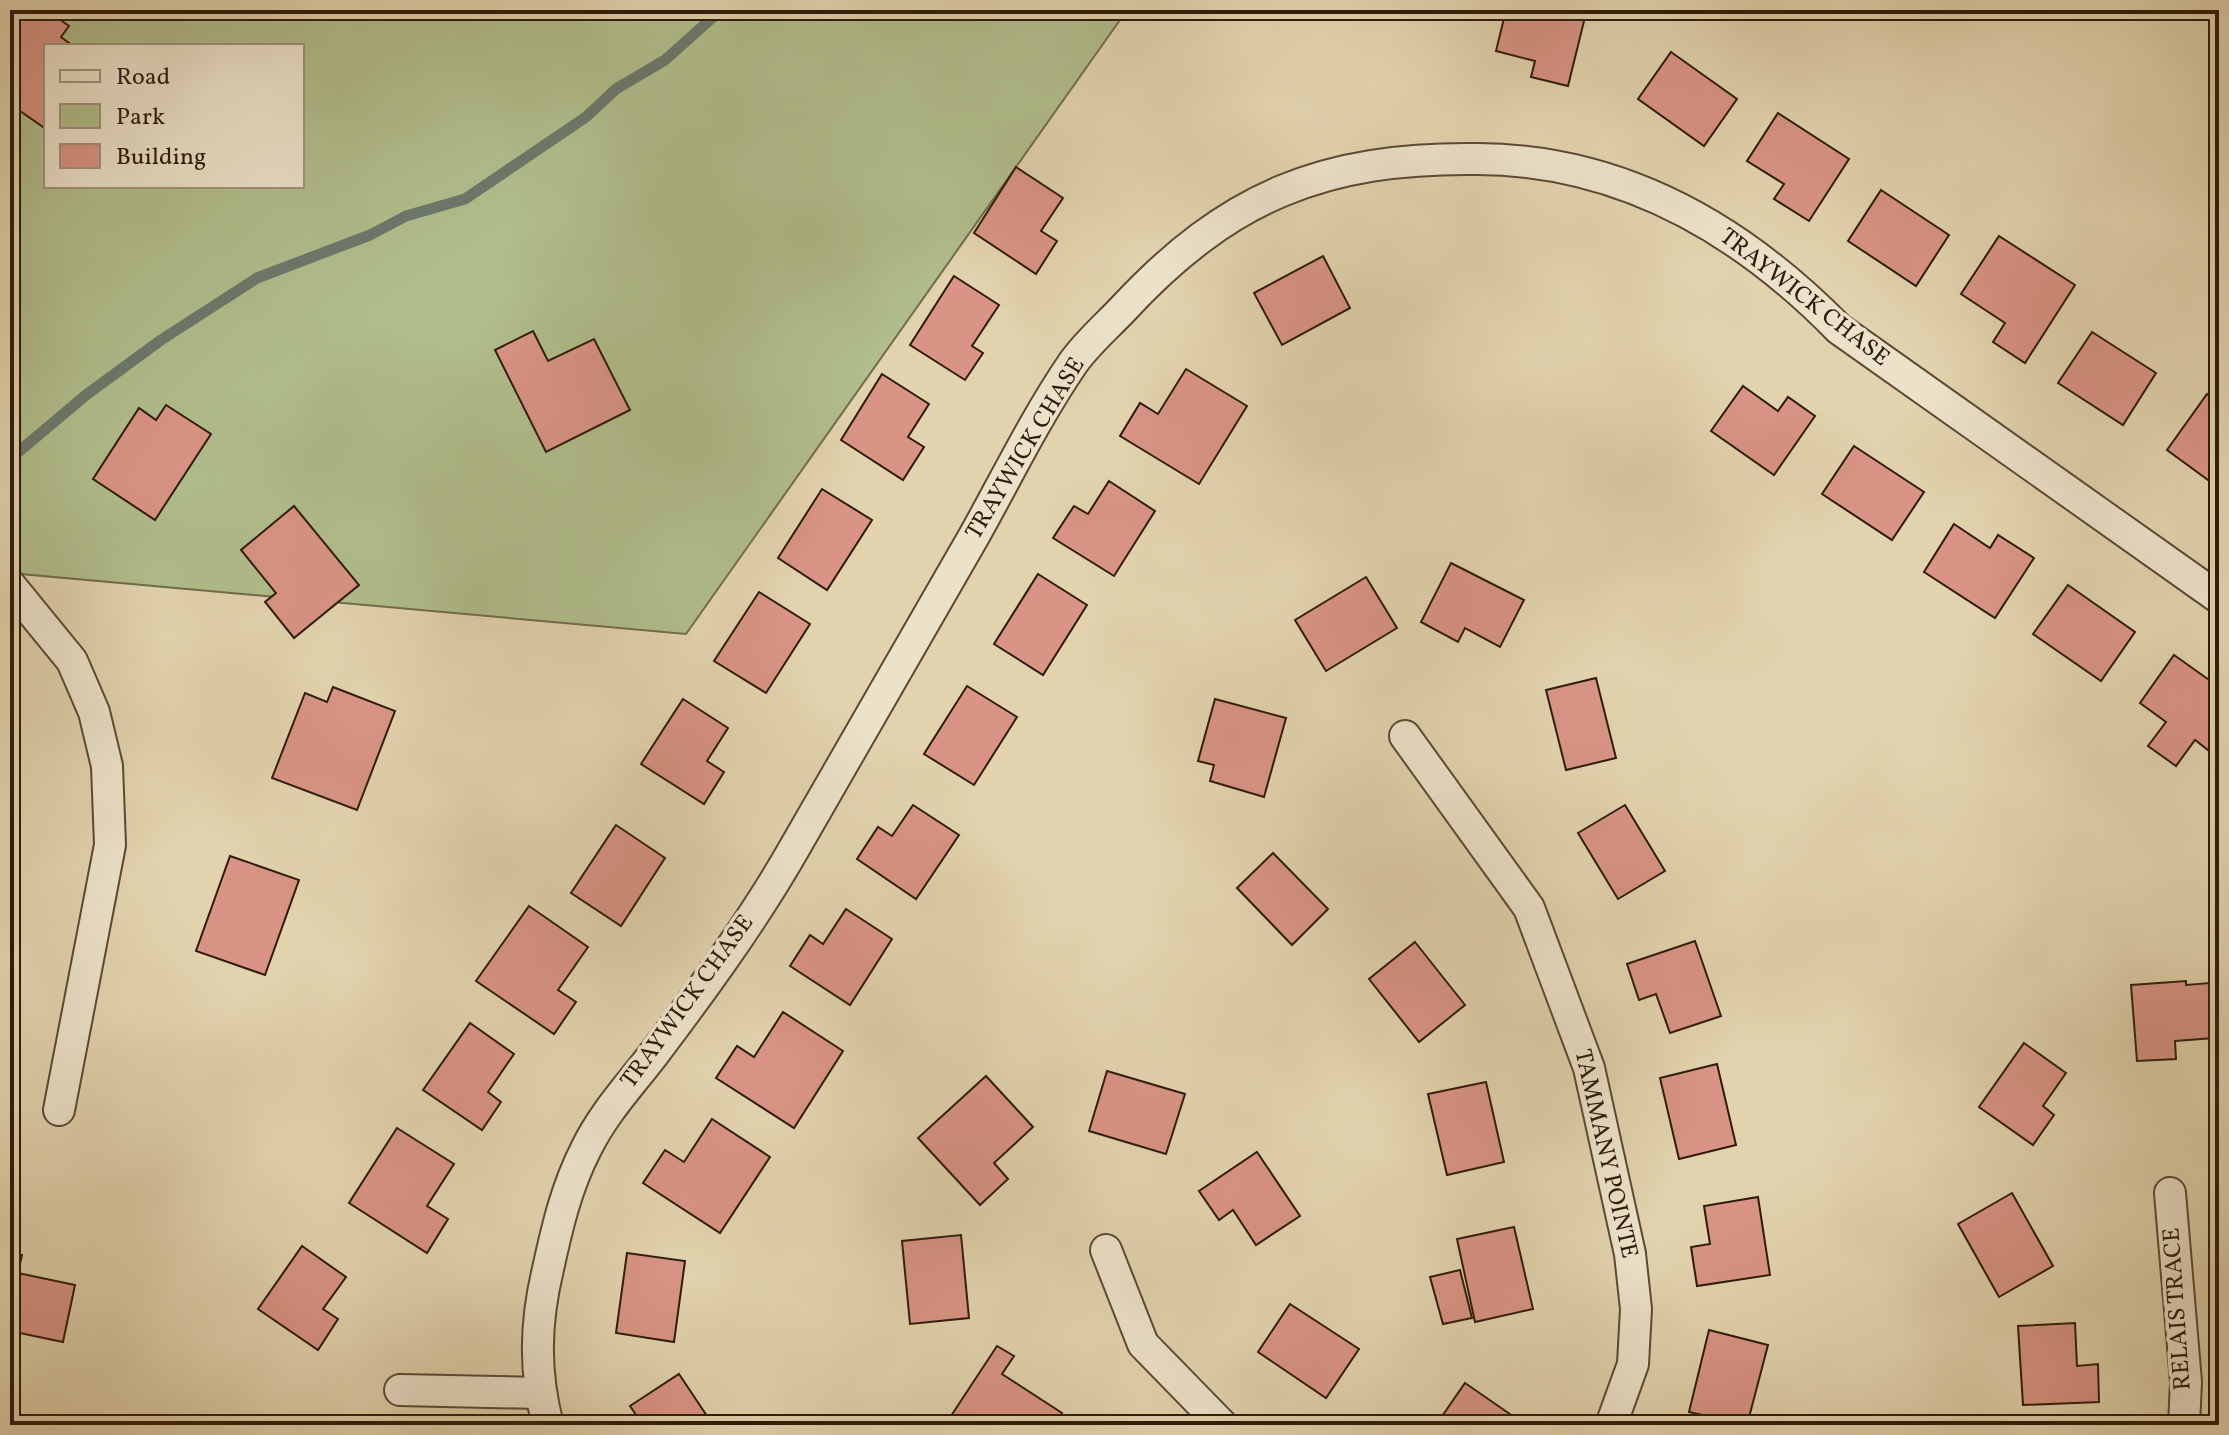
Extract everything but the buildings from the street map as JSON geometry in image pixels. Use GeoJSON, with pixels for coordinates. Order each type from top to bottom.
{"type":"FeatureCollection","features":[{"type":"Feature","properties":{"kind":"street","name":"TRAYWICK CHASE"},"geometry":{"type":"LineString","coordinates":[[548,1425],[539,1393],[536,1338],[564,1198],[587,1147],[616,1100],[651,1057],[772,887],[1074,361],[1146,284],[1231,213],[1282,189],[1390,163],[1501,159],[1556,167],[1609,180],[1661,199],[1757,254],[1800,290],[1839,329],[2219,598]]}},
{"type":"Feature","properties":{"kind":"street"},"geometry":{"type":"LineString","coordinates":[[10,585],[72,661],[94,712],[107,766],[110,845],[59,1110]]}},
{"type":"Feature","properties":{"kind":"street","name":"TAMMANY POINTE"},"geometry":{"type":"LineString","coordinates":[[1405,736],[1529,908],[1589,1068],[1630,1254],[1636,1309],[1633,1364],[1611,1425]]}},
{"type":"Feature","properties":{"kind":"street","name":"RELAIS TRACE"},"geometry":{"type":"LineString","coordinates":[[2170,1193],[2186,1382],[2184,1425]]}},
{"type":"Feature","properties":{"kind":"street"},"geometry":{"type":"LineString","coordinates":[[1106,1250],[1143,1344],[1222,1425]]}},
{"type":"Feature","properties":{"kind":"street"},"geometry":{"type":"LineString","coordinates":[[400,1390],[539,1393]]}},
{"type":"Feature","properties":{"kind":"green space"},"geometry":{"type":"Polygon","coordinates":[[[10,10],[1127,10],[686,634],[10,573],[10,10]]]}},
{"type":"Feature","properties":{"kind":"waterway"},"geometry":{"type":"LineString","coordinates":[[10,459],[86,395],[161,340],[257,278],[370,235],[406,216],[465,199],[586,117],[616,89],[665,60],[721,10]]}}]}
